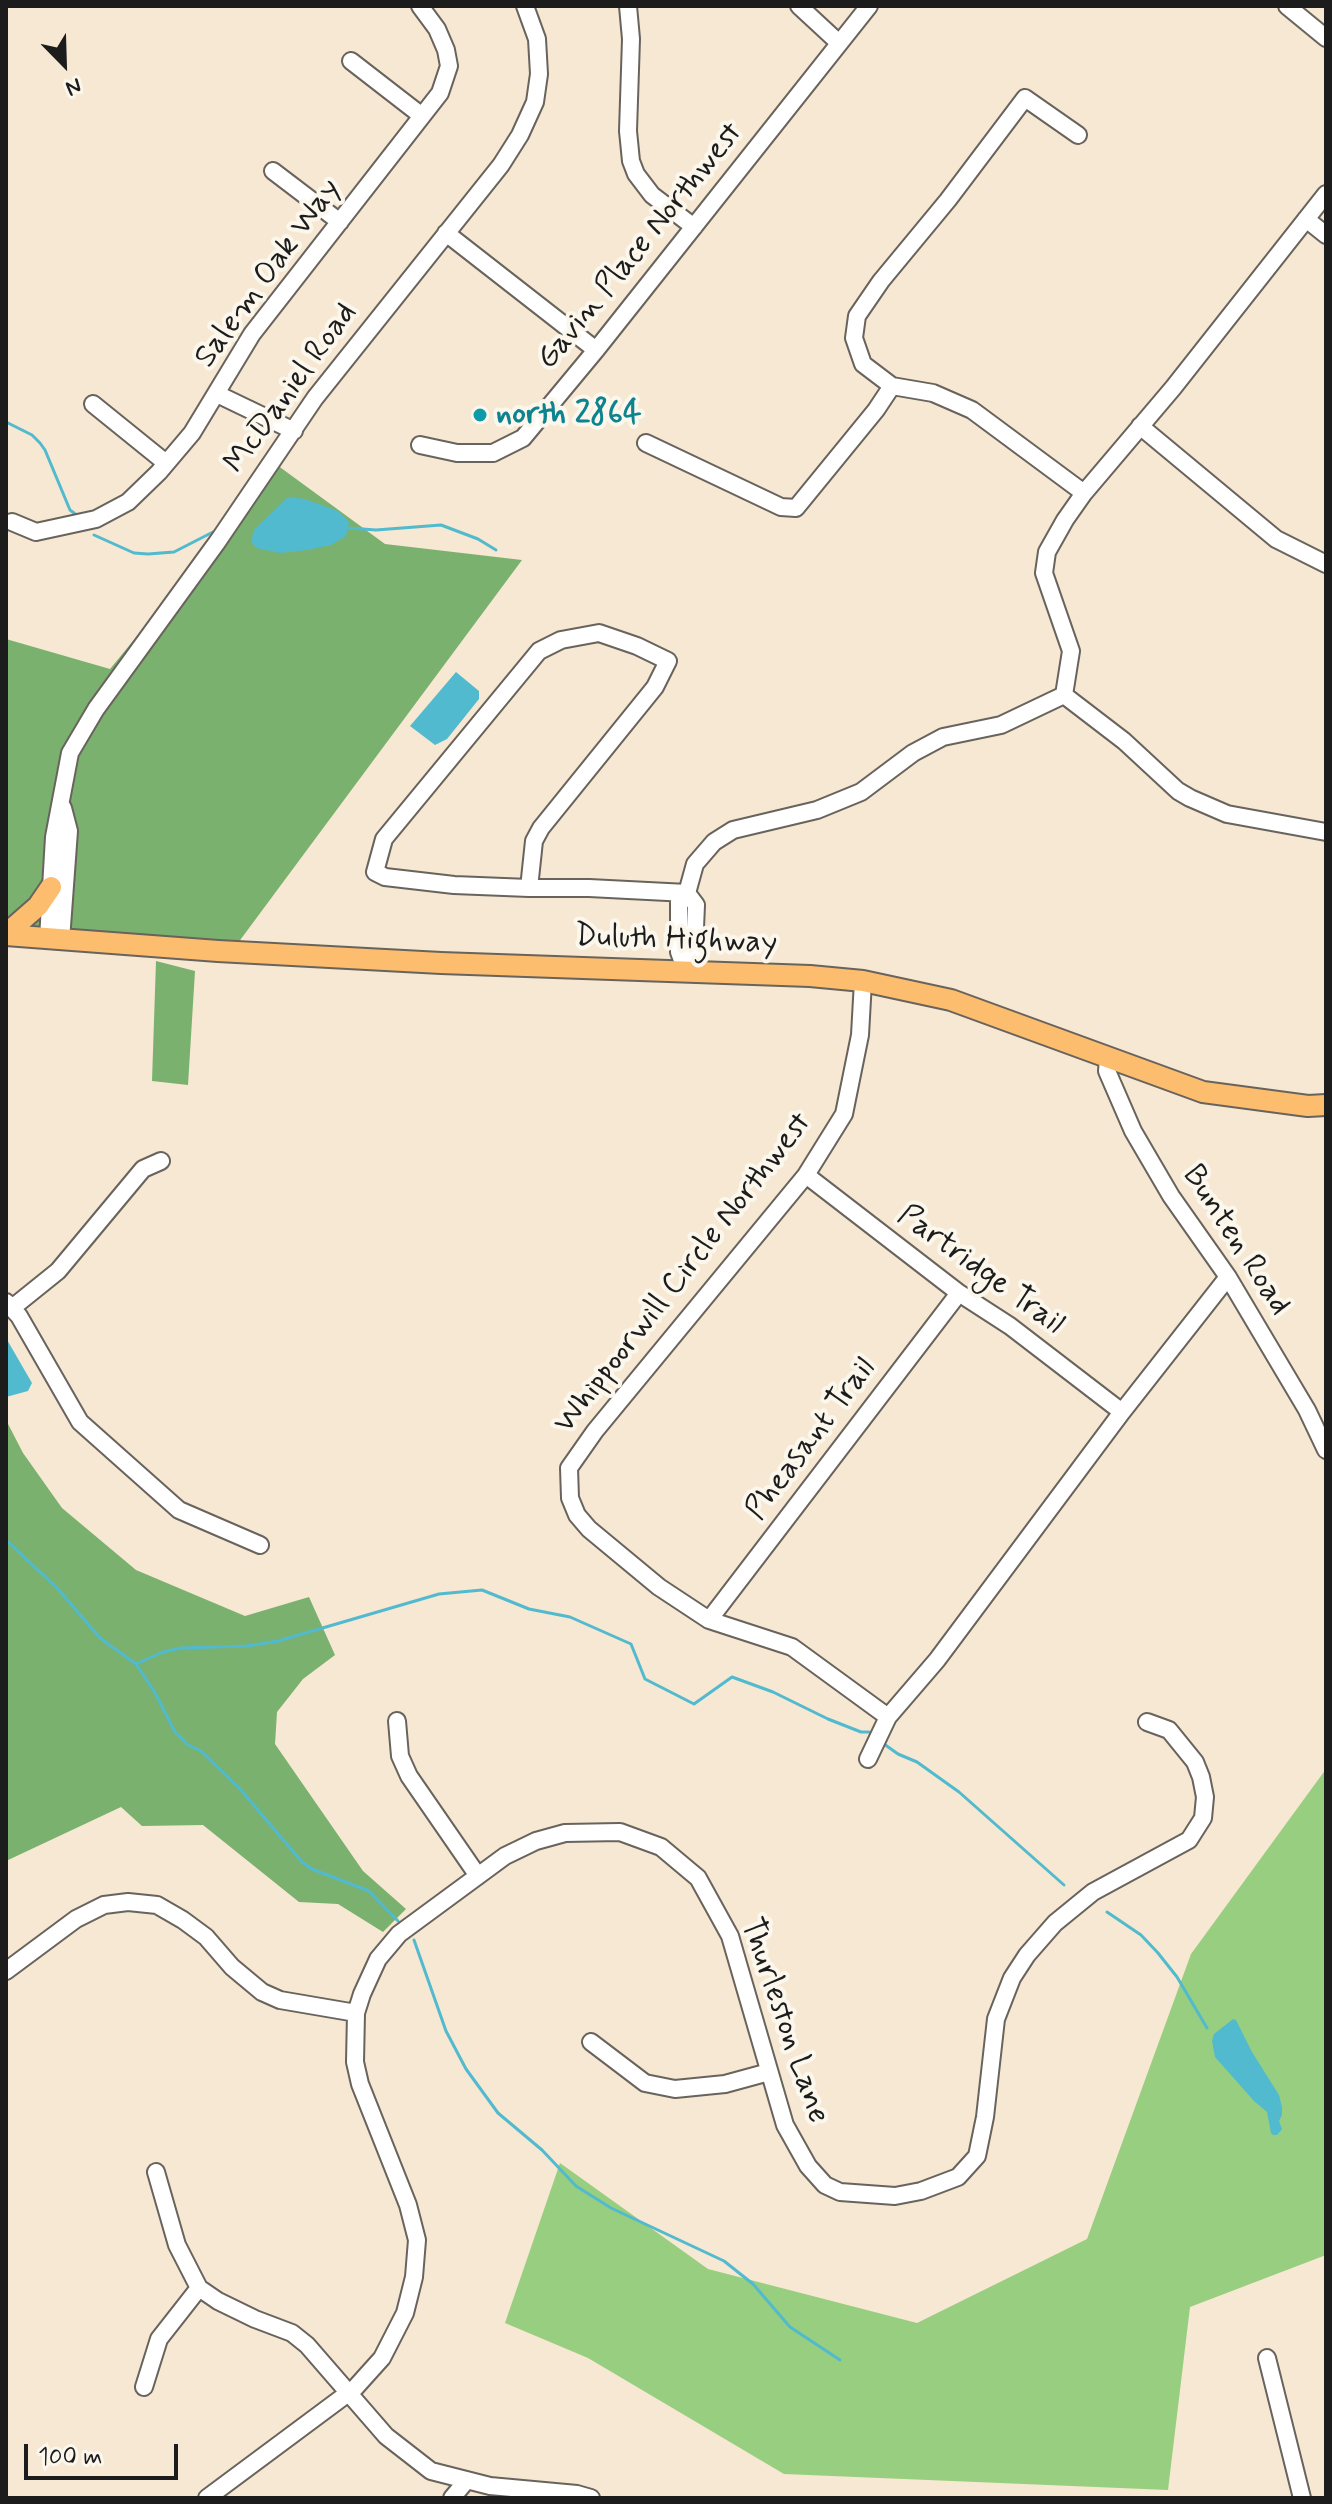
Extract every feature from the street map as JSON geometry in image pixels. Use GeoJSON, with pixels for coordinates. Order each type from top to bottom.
{"type":"FeatureCollection","features":[{"type":"Feature","properties":{"kind":"main road"},"geometry":{"type":"LineString","coordinates":[[6,935],[38,906],[51,887]]}},
{"type":"Feature","properties":{"kind":"main road","name":"Duluth Highway"},"geometry":{"type":"LineString","coordinates":[[6,935],[426,962],[863,981],[951,1000],[1203,1092],[1308,1106],[1326,1105]]}},
{"type":"Feature","properties":{"kind":"street","name":"Salem Oak Way"},"geometry":{"type":"LineString","coordinates":[[12,522],[36,532],[96,519],[128,502],[192,433],[252,334],[440,93],[449,66],[444,42],[420,6]]}},
{"type":"Feature","properties":{"kind":"street","name":"McDaniel Road"},"geometry":{"type":"LineString","coordinates":[[54,939],[51,887],[54,837],[70,753],[96,709],[218,541],[315,398],[501,165],[520,135],[535,102],[540,54],[525,6]]}},
{"type":"Feature","properties":{"kind":"street"},"geometry":{"type":"LineString","coordinates":[[628,6],[631,39],[628,131],[631,161],[636,174],[652,195],[694,227]]}},
{"type":"Feature","properties":{"kind":"street"},"geometry":{"type":"LineString","coordinates":[[799,6],[839,43]]}},
{"type":"Feature","properties":{"kind":"street","name":"Gavin Place Northwest"},"geometry":{"type":"LineString","coordinates":[[420,445],[457,453],[493,453],[523,438],[869,6]]}},
{"type":"Feature","properties":{"kind":"street"},"geometry":{"type":"LineString","coordinates":[[1287,6],[1326,38]]}},
{"type":"Feature","properties":{"kind":"street"},"geometry":{"type":"LineString","coordinates":[[351,61],[422,116]]}},
{"type":"Feature","properties":{"kind":"street"},"geometry":{"type":"LineString","coordinates":[[1078,135],[1025,98],[948,200],[881,281],[857,316],[854,338],[863,364],[892,386],[933,393],[972,410],[1084,493]]}},
{"type":"Feature","properties":{"kind":"street"},"geometry":{"type":"LineString","coordinates":[[273,171],[340,222]]}},
{"type":"Feature","properties":{"kind":"street"},"geometry":{"type":"LineString","coordinates":[[1064,695],[1071,651],[1044,573],[1047,552],[1084,493],[1326,194]]}},
{"type":"Feature","properties":{"kind":"street"},"geometry":{"type":"LineString","coordinates":[[1306,219],[1326,235]]}},
{"type":"Feature","properties":{"kind":"street"},"geometry":{"type":"LineString","coordinates":[[446,233],[596,350]]}},
{"type":"Feature","properties":{"kind":"street"},"geometry":{"type":"LineString","coordinates":[[646,443],[781,507],[796,508],[892,386]]}},
{"type":"Feature","properties":{"kind":"street"},"geometry":{"type":"LineString","coordinates":[[217,394],[294,431]]}},
{"type":"Feature","properties":{"kind":"street"},"geometry":{"type":"LineString","coordinates":[[93,404],[166,463]]}},
{"type":"Feature","properties":{"kind":"street"},"geometry":{"type":"LineString","coordinates":[[1140,426],[1276,539],[1326,564]]}},
{"type":"Feature","properties":{"kind":"street"},"geometry":{"type":"LineString","coordinates":[[529,888],[534,841],[541,828],[655,687],[668,661],[599,633],[561,640],[539,651],[384,839],[375,872],[385,877],[454,885],[529,888],[589,888],[687,893]]}},
{"type":"Feature","properties":{"kind":"street"},"geometry":{"type":"LineString","coordinates":[[1064,695],[1190,798],[1227,814],[1326,832]]}},
{"type":"Feature","properties":{"kind":"street"},"geometry":{"type":"LineString","coordinates":[[687,893],[695,864],[714,842],[733,830],[817,810],[861,792],[913,753],[943,737],[1001,725],[1064,695]]}},
{"type":"Feature","properties":{"kind":"street","name":"McDaniel Road"},"geometry":{"type":"LineString","coordinates":[[54,939],[69,831],[62,802]]}},
{"type":"Feature","properties":{"kind":"street"},"geometry":{"type":"LineString","coordinates":[[686,971],[694,951],[696,905],[687,893]]}},
{"type":"Feature","properties":{"kind":"street","name":"Whippoorwill Circle Northwest"},"geometry":{"type":"LineString","coordinates":[[863,981],[860,1035],[844,1114],[806,1175],[595,1431],[569,1468],[570,1498],[577,1515],[589,1529],[659,1587],[709,1620],[792,1647],[888,1717]]}},
{"type":"Feature","properties":{"kind":"street","name":"Bunten Road"},"geometry":{"type":"LineString","coordinates":[[1108,1059],[1107,1071],[1133,1131],[1171,1196],[1228,1277],[1307,1410],[1326,1450]]}},
{"type":"Feature","properties":{"kind":"street"},"geometry":{"type":"LineString","coordinates":[[161,1161],[143,1169],[58,1271],[9,1305],[19,1316],[80,1422],[179,1510],[260,1545]]}},
{"type":"Feature","properties":{"kind":"street","name":"Partridge Trail"},"geometry":{"type":"LineString","coordinates":[[806,1175],[959,1293],[1010,1326],[1122,1412]]}},
{"type":"Feature","properties":{"kind":"street"},"geometry":{"type":"LineString","coordinates":[[868,1759],[888,1717],[937,1660],[1122,1412],[1228,1277]]}},
{"type":"Feature","properties":{"kind":"street","name":"Pheasant Trail"},"geometry":{"type":"LineString","coordinates":[[709,1620],[959,1293]]}},
{"type":"Feature","properties":{"kind":"street"},"geometry":{"type":"LineString","coordinates":[[397,1721],[400,1756],[409,1776],[478,1876]]}},
{"type":"Feature","properties":{"kind":"street","name":"Thurleston Lane"},"geometry":{"type":"LineString","coordinates":[[207,2498],[348,2394],[382,2358],[405,2313],[414,2277],[417,2240],[408,2205],[360,2084],[355,2062],[356,2013],[362,1994],[378,1959],[399,1934],[505,1856],[536,1841],[565,1833],[620,1832],[661,1847],[698,1878],[730,1936],[785,2125],[808,2166],[825,2185],[840,2192],[895,2196],[921,2191],[958,2177],[977,2156],[985,2117],[996,2019],[1012,1978],[1027,1955],[1055,1923],[1093,1892],[1189,1840],[1203,1818],[1205,1797],[1195,1762],[1169,1730],[1147,1722]]}},
{"type":"Feature","properties":{"kind":"street"},"geometry":{"type":"LineString","coordinates":[[6,1971],[76,1919],[104,1905],[128,1902],[157,1905],[206,1937],[232,1967],[262,1992],[280,2000],[356,2013]]}},
{"type":"Feature","properties":{"kind":"street"},"geometry":{"type":"LineString","coordinates":[[591,2042],[645,2083],[675,2089],[725,2084],[769,2072]]}},
{"type":"Feature","properties":{"kind":"street"},"geometry":{"type":"LineString","coordinates":[[156,2172],[177,2245],[199,2288],[218,2301],[292,2333],[307,2345],[386,2436],[431,2471],[490,2486],[591,2498]]}},
{"type":"Feature","properties":{"kind":"street"},"geometry":{"type":"LineString","coordinates":[[144,2387],[159,2339],[199,2288]]}},
{"type":"Feature","properties":{"kind":"street"},"geometry":{"type":"LineString","coordinates":[[1267,2358],[1302,2498]]}},
{"type":"Feature","properties":{"kind":"street"},"geometry":{"type":"LineString","coordinates":[[452,2498],[467,2480]]}},
{"type":"Feature","properties":{"kind":"green space"},"geometry":{"type":"Polygon","coordinates":[[[277,465],[385,544],[522,560],[232,951],[6,932],[6,639],[110,669],[277,465]]]}},
{"type":"Feature","properties":{"kind":"green space"},"geometry":{"type":"Polygon","coordinates":[[[156,961],[195,971],[188,1085],[152,1081],[156,961]]]}},
{"type":"Feature","properties":{"kind":"green space"},"geometry":{"type":"Polygon","coordinates":[[[6,1420],[23,1453],[62,1508],[136,1570],[245,1616],[309,1597],[335,1655],[303,1679],[277,1712],[275,1744],[363,1871],[406,1909],[383,1932],[338,1904],[299,1902],[203,1825],[142,1826],[121,1807],[6,1861],[6,1420]]]}},
{"type":"Feature","properties":{"kind":"green space"},"geometry":{"type":"Polygon","coordinates":[[[1326,1769],[1326,2255],[1190,2307],[1168,2490],[784,2474],[588,2358],[505,2323],[560,2163],[708,2269],[917,2323],[1087,2239],[1191,1954],[1326,1769]]]}},
{"type":"Feature","properties":{"kind":"water"},"geometry":{"type":"Polygon","coordinates":[[[288,497],[305,499],[338,511],[349,522],[346,536],[331,545],[307,550],[280,553],[256,548],[251,542],[254,530],[288,497]]]}},
{"type":"Feature","properties":{"kind":"water"},"geometry":{"type":"Polygon","coordinates":[[[456,672],[479,691],[479,699],[447,739],[435,745],[410,726],[456,672]]]}},
{"type":"Feature","properties":{"kind":"water"},"geometry":{"type":"Polygon","coordinates":[[[6,1338],[32,1383],[28,1391],[6,1397],[6,1338]]]}},
{"type":"Feature","properties":{"kind":"water"},"geometry":{"type":"Polygon","coordinates":[[[1233,2019],[1279,2095],[1282,2129],[1277,2135],[1271,2133],[1267,2112],[1215,2057],[1214,2034],[1233,2019]]]}},
{"type":"Feature","properties":{"kind":"waterway"},"geometry":{"type":"LineString","coordinates":[[6,422],[32,435],[40,443],[70,510],[78,516]]}},
{"type":"Feature","properties":{"kind":"waterway"},"geometry":{"type":"LineString","coordinates":[[349,528],[376,530],[441,525],[478,539],[496,550]]}},
{"type":"Feature","properties":{"kind":"waterway"},"geometry":{"type":"LineString","coordinates":[[94,535],[134,553],[148,554],[174,552],[213,532]]}},
{"type":"Feature","properties":{"kind":"waterway"},"geometry":{"type":"LineString","coordinates":[[6,1540],[58,1589],[100,1638],[136,1664],[175,1732],[188,1745],[201,1751],[240,1789],[302,1862],[312,1869],[369,1891],[398,1921]]}},
{"type":"Feature","properties":{"kind":"waterway"},"geometry":{"type":"LineString","coordinates":[[136,1664],[181,1648],[247,1646],[278,1641],[439,1594],[482,1590],[529,1609],[570,1617],[631,1644],[645,1679],[694,1704],[732,1677],[773,1692],[828,1719],[861,1732],[869,1732]]}},
{"type":"Feature","properties":{"kind":"waterway"},"geometry":{"type":"LineString","coordinates":[[884,1744],[917,1762],[959,1792],[1064,1885]]}},
{"type":"Feature","properties":{"kind":"waterway"},"geometry":{"type":"LineString","coordinates":[[1107,1912],[1141,1935],[1158,1953],[1177,1977],[1207,2028]]}},
{"type":"Feature","properties":{"kind":"waterway"},"geometry":{"type":"LineString","coordinates":[[414,1940],[446,2031],[466,2069],[498,2113],[542,2150],[576,2186],[611,2208],[724,2261],[753,2284],[790,2327],[840,2360]]}},
{"type":"Feature","properties":{"kind":"place","name":"north 2864"},"geometry":{"type":"Point","coordinates":[480,415]}}]}
